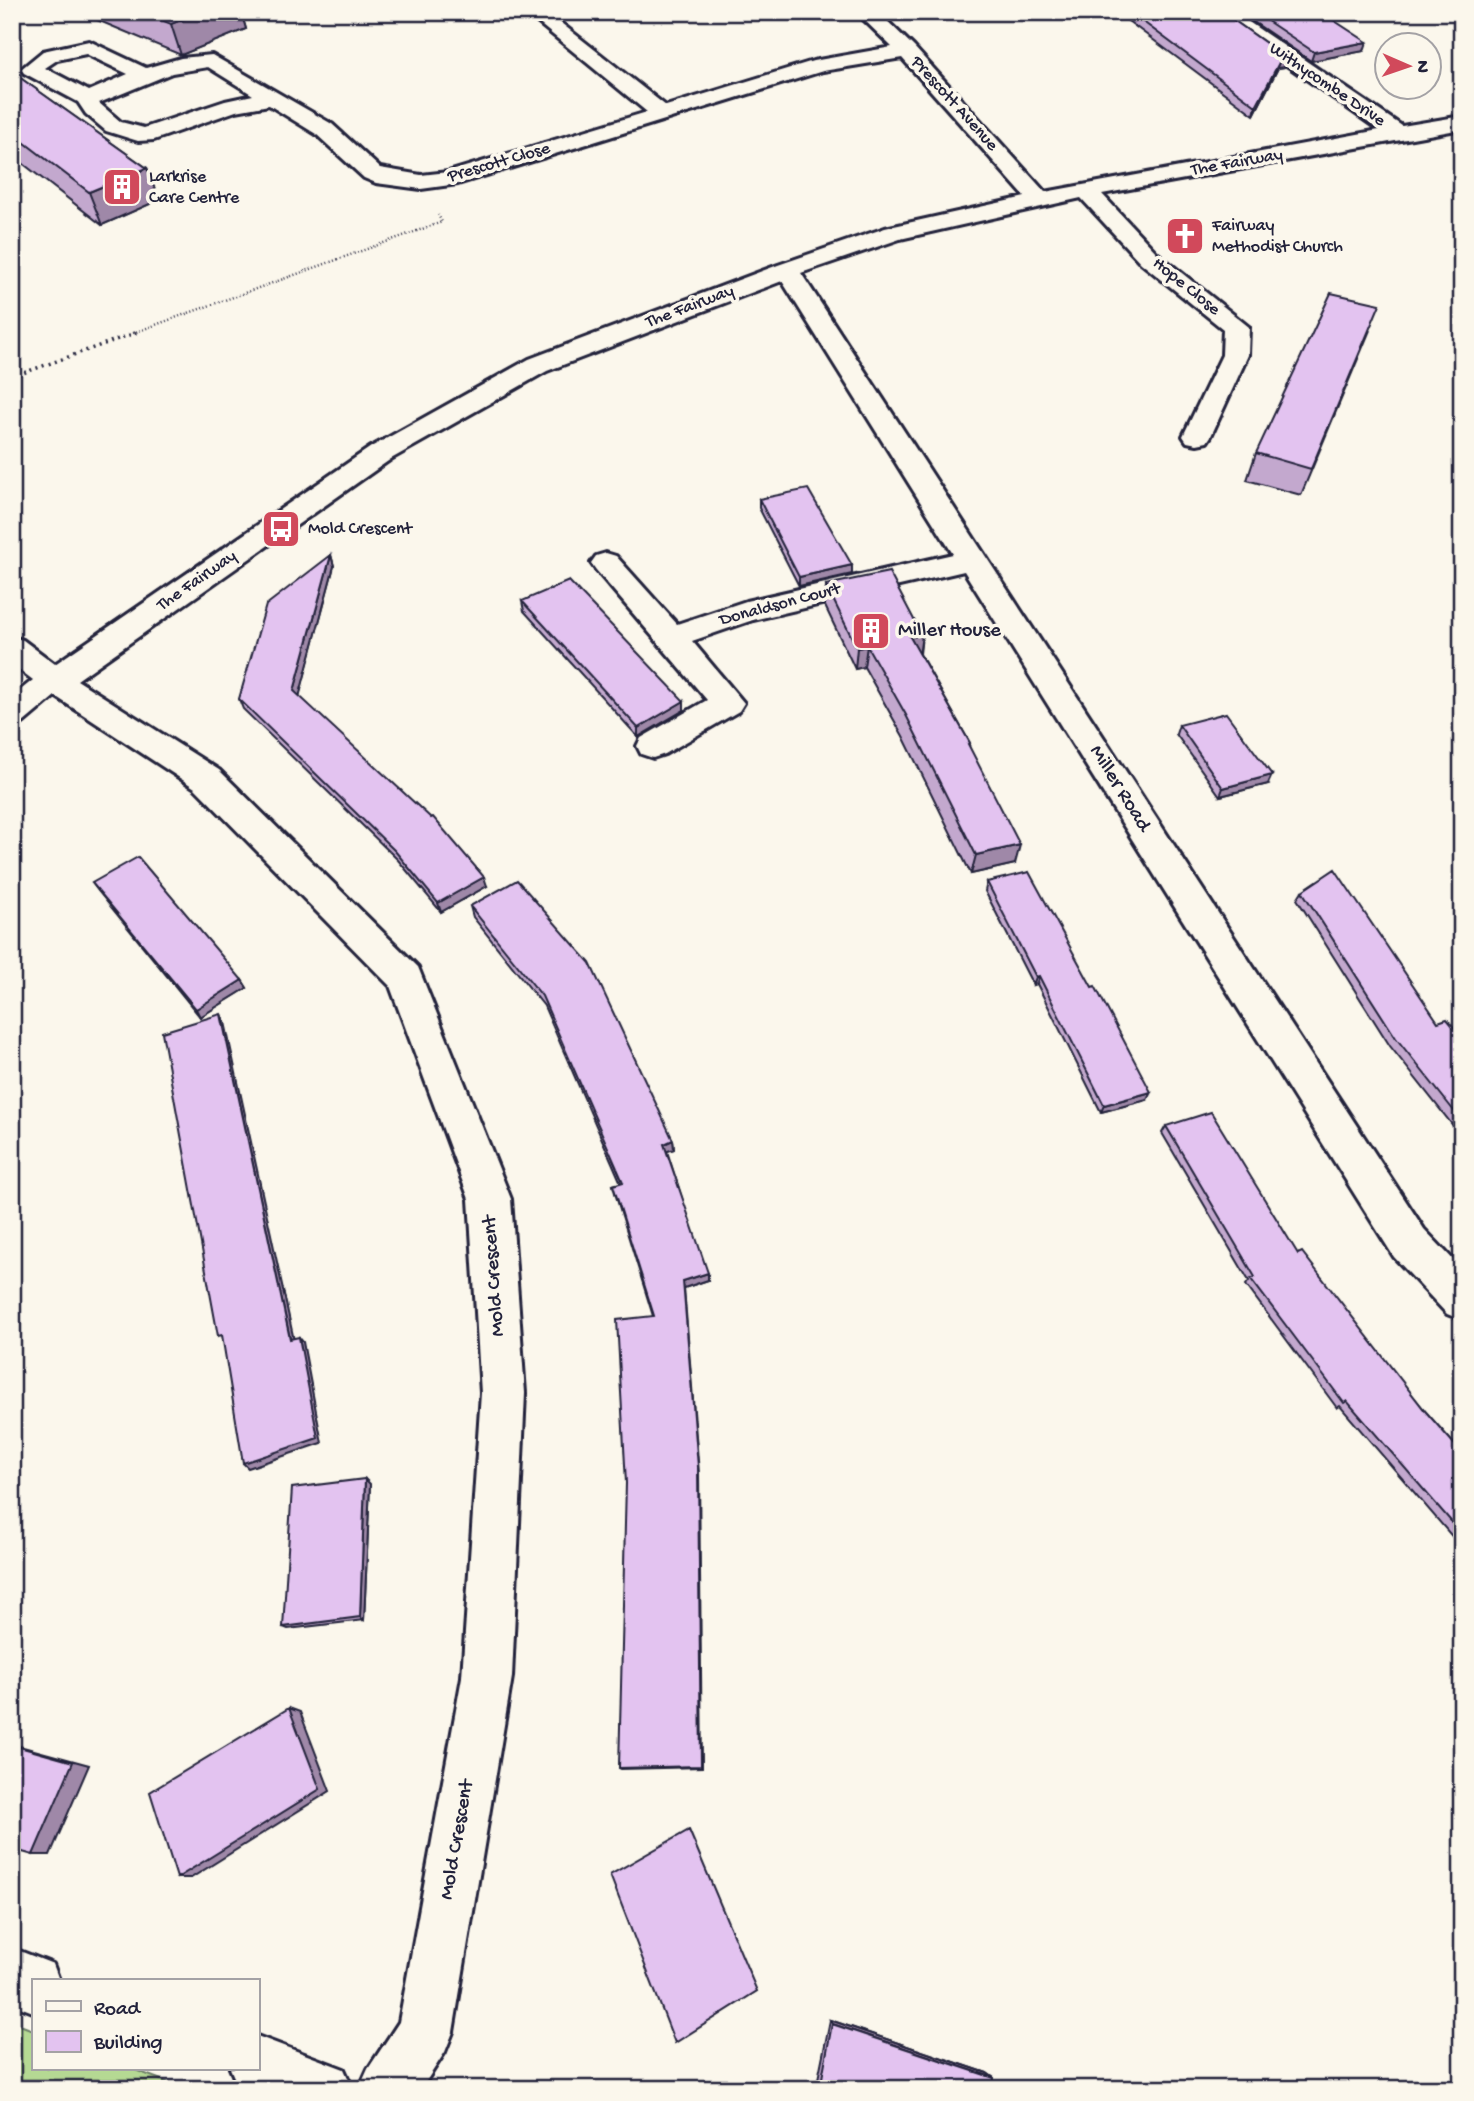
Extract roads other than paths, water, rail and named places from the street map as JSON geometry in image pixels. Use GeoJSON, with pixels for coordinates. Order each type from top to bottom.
{"type":"FeatureCollection","features":[{"type":"Feature","properties":{"kind":"street"},"geometry":{"type":"LineString","coordinates":[[535,12],[663,114]]}},
{"type":"Feature","properties":{"kind":"street","name":"Prescott Avenue"},"geometry":{"type":"LineString","coordinates":[[866,12],[907,51],[1040,199]]}},
{"type":"Feature","properties":{"kind":"street","name":"Withycombe Drive"},"geometry":{"type":"LineString","coordinates":[[1221,12],[1399,134]]}},
{"type":"Feature","properties":{"kind":"street"},"geometry":{"type":"LineString","coordinates":[[147,76],[89,47],[50,55],[31,69],[89,99],[93,111],[137,136],[232,105],[273,98]]}},
{"type":"Feature","properties":{"kind":"street","name":"Prescott Close"},"geometry":{"type":"LineString","coordinates":[[89,99],[195,61],[212,61],[324,129],[372,173],[384,178],[421,182],[450,179],[820,65],[907,51]]}},
{"type":"Feature","properties":{"kind":"street","name":"The Fairway"},"geometry":{"type":"LineString","coordinates":[[12,715],[54,680],[381,453],[538,365],[787,270],[893,233],[1086,190],[1462,122]]}},
{"type":"Feature","properties":{"kind":"street","name":"Hope Close"},"geometry":{"type":"LineString","coordinates":[[1086,190],[1149,258],[1236,327],[1235,355],[1197,436]]}},
{"type":"Feature","properties":{"kind":"street","name":"Miller Road"},"geometry":{"type":"LineString","coordinates":[[787,270],[1409,1243],[1462,1300]]}},
{"type":"Feature","properties":{"kind":"street","name":"Donaldson Court"},"geometry":{"type":"LineString","coordinates":[[671,637],[746,611],[972,559]]}},
{"type":"Feature","properties":{"kind":"street"},"geometry":{"type":"LineString","coordinates":[[606,563],[727,703],[653,746]]}},
{"type":"Feature","properties":{"kind":"street","name":"Mold Crescent"},"geometry":{"type":"LineString","coordinates":[[12,648],[54,680],[207,779],[405,978],[490,1199],[503,1393],[487,1677],[425,2032],[388,2089]]}},
{"type":"Feature","properties":{"kind":"street"},"geometry":{"type":"LineString","coordinates":[[12,1976],[32,1983]]}},
{"type":"Feature","properties":{"kind":"street"},"geometry":{"type":"LineString","coordinates":[[259,2065],[324,2089]]}},
{"type":"Feature","properties":{"kind":"place","name":"Larkrise Care Centre"},"geometry":{"type":"Point","coordinates":[122,187]}},
{"type":"Feature","properties":{"kind":"place","name":"Fairway Methodist Church"},"geometry":{"type":"Point","coordinates":[1185,236]}},
{"type":"Feature","properties":{"kind":"place","name":"Mold Crescent"},"geometry":{"type":"Point","coordinates":[281,529]}},
{"type":"Feature","properties":{"kind":"place","name":"Miller House"},"geometry":{"type":"Point","coordinates":[871,631]}}]}
